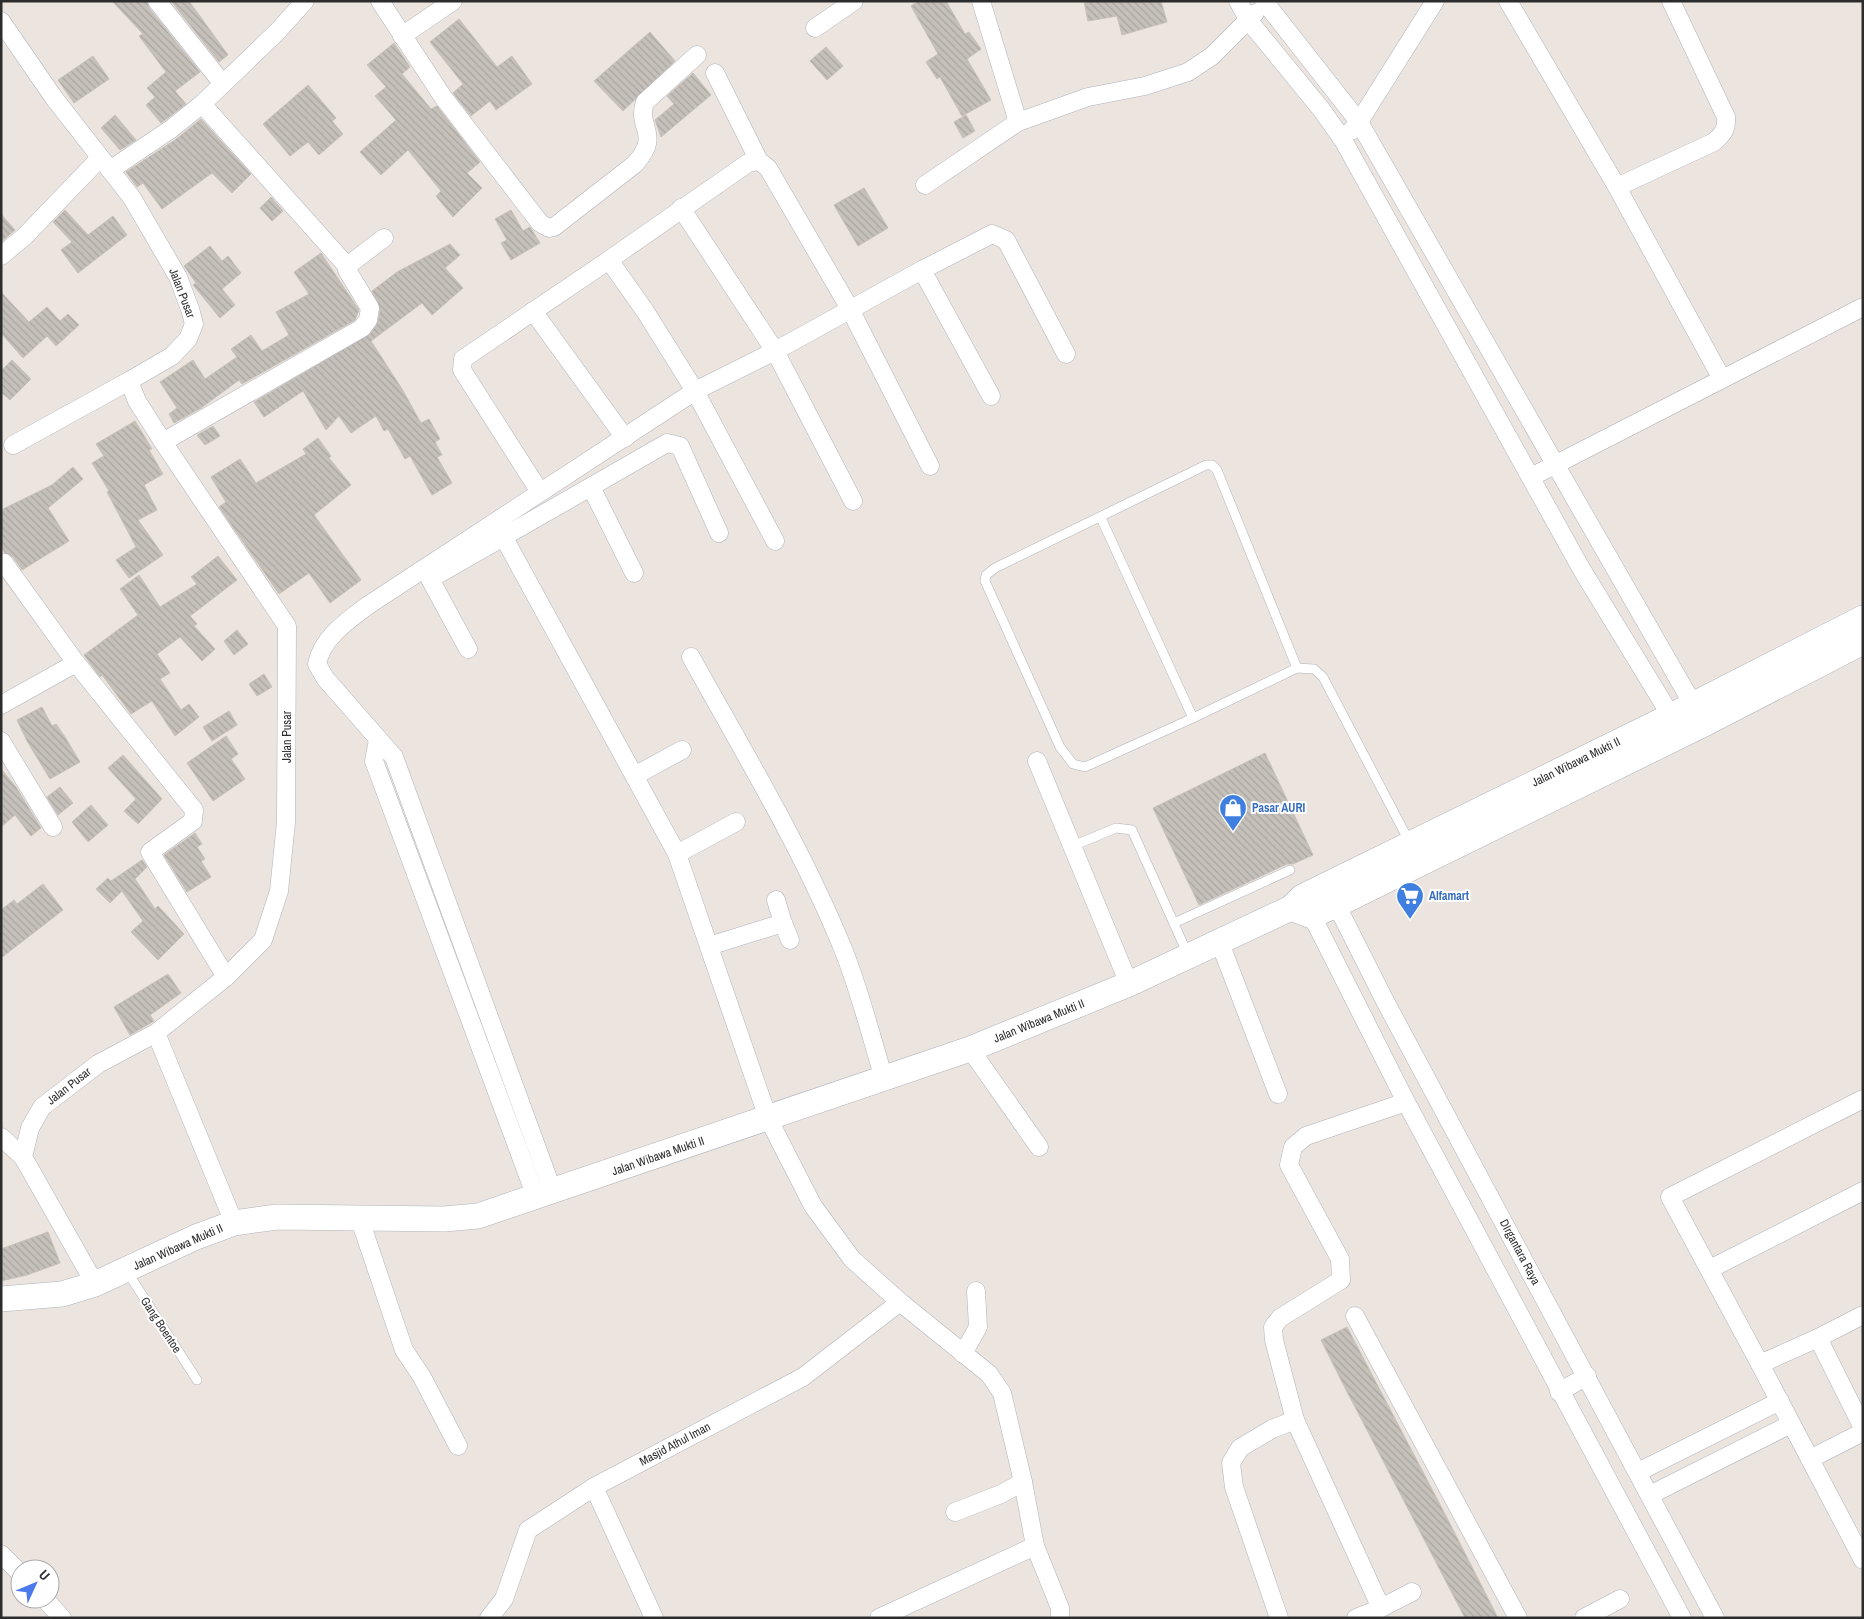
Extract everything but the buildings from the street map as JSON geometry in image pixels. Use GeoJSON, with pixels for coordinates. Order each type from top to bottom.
{"type":"FeatureCollection","features":[{"type":"Feature","properties":{"kind":"main road","name":"Jalan Wibawa Mukti II"},"geometry":{"type":"LineString","coordinates":[[1688,720],[1863,618]]}},
{"type":"Feature","properties":{"kind":"main road","name":"Jalan Wibawa Mukti II"},"geometry":{"type":"LineString","coordinates":[[1,1299],[62,1294],[95,1284],[196,1237],[234,1223],[276,1217],[444,1219],[478,1216],[884,1080],[970,1049],[1129,984],[1331,896],[1688,720],[1863,642]]}},
{"type":"Feature","properties":{"kind":"street"},"geometry":{"type":"LineString","coordinates":[[157,1],[223,84]]}},
{"type":"Feature","properties":{"kind":"street"},"geometry":{"type":"LineString","coordinates":[[1,256],[105,164],[171,129],[202,104],[305,1]]}},
{"type":"Feature","properties":{"kind":"street"},"geometry":{"type":"LineString","coordinates":[[380,1],[443,98],[540,223],[549,228],[554,227],[643,155],[648,146],[649,135],[642,111],[645,102],[697,55]]}},
{"type":"Feature","properties":{"kind":"street"},"geometry":{"type":"LineString","coordinates":[[402,36],[452,1]]}},
{"type":"Feature","properties":{"kind":"street"},"geometry":{"type":"LineString","coordinates":[[815,28],[854,1]]}},
{"type":"Feature","properties":{"kind":"street"},"geometry":{"type":"LineString","coordinates":[[982,1],[1018,122]]}},
{"type":"Feature","properties":{"kind":"street"},"geometry":{"type":"LineString","coordinates":[[1238,1],[1249,21],[1321,109],[1343,140],[1582,570],[1688,720]]}},
{"type":"Feature","properties":{"kind":"street"},"geometry":{"type":"LineString","coordinates":[[1343,140],[1359,122],[1436,1]]}},
{"type":"Feature","properties":{"kind":"street"},"geometry":{"type":"LineString","coordinates":[[1508,1],[1617,187],[1722,379]]}},
{"type":"Feature","properties":{"kind":"street"},"geometry":{"type":"LineString","coordinates":[[1617,187],[1714,142],[1723,134],[1726,127],[1726,117],[1672,1]]}},
{"type":"Feature","properties":{"kind":"street"},"geometry":{"type":"LineString","coordinates":[[925,184],[1018,122],[1088,96],[1146,86],[1188,72],[1212,56],[1249,21],[1264,2],[1359,122],[1554,465],[1688,720]]}},
{"type":"Feature","properties":{"kind":"street"},"geometry":{"type":"LineString","coordinates":[[1,22],[54,98],[105,164]]}},
{"type":"Feature","properties":{"kind":"street"},"geometry":{"type":"LineString","coordinates":[[715,73],[759,161],[768,168],[850,309],[930,466]]}},
{"type":"Feature","properties":{"kind":"street"},"geometry":{"type":"LineString","coordinates":[[163,442],[362,328],[368,320],[370,308],[347,270],[347,266],[202,104]]}},
{"type":"Feature","properties":{"kind":"street"},"geometry":{"type":"LineString","coordinates":[[540,492],[462,370],[463,359],[748,163],[759,161]]}},
{"type":"Feature","properties":{"kind":"street","name":"Jalan Pusar"},"geometry":{"type":"LineString","coordinates":[[23,1157],[30,1128],[42,1107],[98,1064],[156,1033],[226,977],[263,940],[279,891],[286,822],[287,626],[163,442],[137,401],[129,382],[172,356],[188,339],[194,324],[178,277],[132,198],[105,164]]}},
{"type":"Feature","properties":{"kind":"street"},"geometry":{"type":"LineString","coordinates":[[681,208],[775,351],[854,501]]}},
{"type":"Feature","properties":{"kind":"street"},"geometry":{"type":"LineString","coordinates":[[544,1194],[471,970],[394,757],[325,678],[317,664],[320,651],[348,620],[695,391],[775,351],[922,270],[992,234],[1006,240],[1066,354]]}},
{"type":"Feature","properties":{"kind":"street"},"geometry":{"type":"LineString","coordinates":[[347,266],[384,238]]}},
{"type":"Feature","properties":{"kind":"street"},"geometry":{"type":"LineString","coordinates":[[609,260],[645,311],[695,391],[775,541]]}},
{"type":"Feature","properties":{"kind":"street"},"geometry":{"type":"LineString","coordinates":[[922,270],[991,396]]}},
{"type":"Feature","properties":{"kind":"street"},"geometry":{"type":"LineString","coordinates":[[1531,476],[1863,308]]}},
{"type":"Feature","properties":{"kind":"street"},"geometry":{"type":"LineString","coordinates":[[533,311],[625,438]]}},
{"type":"Feature","properties":{"kind":"street"},"geometry":{"type":"LineString","coordinates":[[13,445],[129,382]]}},
{"type":"Feature","properties":{"kind":"street"},"geometry":{"type":"LineString","coordinates":[[468,649],[430,579],[667,443],[680,446],[718,533]]}},
{"type":"Feature","properties":{"kind":"street"},"geometry":{"type":"LineString","coordinates":[[591,487],[634,573]]}},
{"type":"Feature","properties":{"kind":"street"},"geometry":{"type":"LineString","coordinates":[[503,536],[636,775],[677,854],[768,1118],[813,1206],[852,1259],[900,1302],[989,1374],[1002,1393],[1024,1482],[1035,1546],[1060,1608],[1060,1618]]}},
{"type":"Feature","properties":{"kind":"street"},"geometry":{"type":"LineString","coordinates":[[1,564],[4,563],[76,663],[194,810],[193,821],[150,852],[226,977]]}},
{"type":"Feature","properties":{"kind":"street"},"geometry":{"type":"LineString","coordinates":[[691,657],[783,824],[822,900],[844,951],[884,1080]]}},
{"type":"Feature","properties":{"kind":"street"},"geometry":{"type":"LineString","coordinates":[[1,705],[76,663]]}},
{"type":"Feature","properties":{"kind":"street"},"geometry":{"type":"LineString","coordinates":[[378,740],[374,761],[384,789],[453,977],[544,1194]]}},
{"type":"Feature","properties":{"kind":"street"},"geometry":{"type":"LineString","coordinates":[[1,741],[53,827]]}},
{"type":"Feature","properties":{"kind":"street"},"geometry":{"type":"LineString","coordinates":[[636,775],[682,750]]}},
{"type":"Feature","properties":{"kind":"street"},"geometry":{"type":"LineString","coordinates":[[1037,761],[1129,984]]}},
{"type":"Feature","properties":{"kind":"street"},"geometry":{"type":"LineString","coordinates":[[384,789],[403,782]]}},
{"type":"Feature","properties":{"kind":"street"},"geometry":{"type":"LineString","coordinates":[[677,854],[736,822]]}},
{"type":"Feature","properties":{"kind":"street","name":"DIrgantara Raya"},"geometry":{"type":"LineString","coordinates":[[1331,896],[1384,1001],[1587,1376],[1715,1618]]}},
{"type":"Feature","properties":{"kind":"street"},"geometry":{"type":"LineString","coordinates":[[776,900],[790,940]]}},
{"type":"Feature","properties":{"kind":"street"},"geometry":{"type":"LineString","coordinates":[[1302,907],[1360,1012],[1559,1392],[1682,1618]]}},
{"type":"Feature","properties":{"kind":"street"},"geometry":{"type":"LineString","coordinates":[[709,946],[783,923]]}},
{"type":"Feature","properties":{"kind":"street"},"geometry":{"type":"LineString","coordinates":[[1220,943],[1278,1094]]}},
{"type":"Feature","properties":{"kind":"street"},"geometry":{"type":"LineString","coordinates":[[453,977],[471,970]]}},
{"type":"Feature","properties":{"kind":"street"},"geometry":{"type":"LineString","coordinates":[[1360,1012],[1384,1001]]}},
{"type":"Feature","properties":{"kind":"street"},"geometry":{"type":"LineString","coordinates":[[156,1033],[234,1223]]}},
{"type":"Feature","properties":{"kind":"street"},"geometry":{"type":"LineString","coordinates":[[970,1049],[1039,1147]]}},
{"type":"Feature","properties":{"kind":"street"},"geometry":{"type":"LineString","coordinates":[[1863,1099],[1670,1198],[1710,1269],[1863,1560]]}},
{"type":"Feature","properties":{"kind":"street"},"geometry":{"type":"LineString","coordinates":[[1381,1608],[1296,1420],[1274,1340],[1273,1327],[1280,1318],[1341,1280],[1340,1259],[1289,1165],[1293,1147],[1306,1136],[1406,1102]]}},
{"type":"Feature","properties":{"kind":"street"},"geometry":{"type":"LineString","coordinates":[[1,1137],[23,1157],[95,1284]]}},
{"type":"Feature","properties":{"kind":"street"},"geometry":{"type":"LineString","coordinates":[[1710,1269],[1863,1192]]}},
{"type":"Feature","properties":{"kind":"street"},"geometry":{"type":"LineString","coordinates":[[359,1217],[404,1350],[422,1378],[458,1446]]}},
{"type":"Feature","properties":{"kind":"street"},"geometry":{"type":"LineString","coordinates":[[963,1354],[978,1326],[976,1291]]}},
{"type":"Feature","properties":{"kind":"street","name":"Masjid Athul Iman"},"geometry":{"type":"LineString","coordinates":[[489,1618],[504,1598],[528,1530],[594,1487],[803,1377],[900,1302]]}},
{"type":"Feature","properties":{"kind":"street"},"geometry":{"type":"LineString","coordinates":[[1760,1364],[1863,1315]]}},
{"type":"Feature","properties":{"kind":"street"},"geometry":{"type":"LineString","coordinates":[[1355,1316],[1518,1618]]}},
{"type":"Feature","properties":{"kind":"street"},"geometry":{"type":"LineString","coordinates":[[1818,1338],[1863,1428]]}},
{"type":"Feature","properties":{"kind":"street"},"geometry":{"type":"LineString","coordinates":[[1559,1392],[1587,1376]]}},
{"type":"Feature","properties":{"kind":"street"},"geometry":{"type":"LineString","coordinates":[[1638,1472],[1780,1401]]}},
{"type":"Feature","properties":{"kind":"street"},"geometry":{"type":"LineString","coordinates":[[1279,1618],[1234,1487],[1232,1463],[1240,1448],[1272,1429],[1296,1420]]}},
{"type":"Feature","properties":{"kind":"street"},"geometry":{"type":"LineString","coordinates":[[1650,1495],[1791,1424]]}},
{"type":"Feature","properties":{"kind":"street"},"geometry":{"type":"LineString","coordinates":[[1810,1459],[1863,1432]]}},
{"type":"Feature","properties":{"kind":"street"},"geometry":{"type":"LineString","coordinates":[[955,1512],[1001,1494],[1024,1482]]}},
{"type":"Feature","properties":{"kind":"street"},"geometry":{"type":"LineString","coordinates":[[594,1487],[654,1618]]}},
{"type":"Feature","properties":{"kind":"street"},"geometry":{"type":"LineString","coordinates":[[879,1618],[1035,1546]]}},
{"type":"Feature","properties":{"kind":"street"},"geometry":{"type":"LineString","coordinates":[[1,1554],[10,1563]]}},
{"type":"Feature","properties":{"kind":"street"},"geometry":{"type":"LineString","coordinates":[[1356,1618],[1412,1592]]}},
{"type":"Feature","properties":{"kind":"street"},"geometry":{"type":"LineString","coordinates":[[1584,1618],[1620,1599]]}},
{"type":"Feature","properties":{"kind":"lane"},"geometry":{"type":"LineString","coordinates":[[1297,668],[1217,470],[1212,465],[1206,465],[1101,518],[995,568],[986,576],[985,581],[1056,738],[1073,764],[1085,767],[1297,668],[1314,669],[1323,677],[1414,855]]}},
{"type":"Feature","properties":{"kind":"lane"},"geometry":{"type":"LineString","coordinates":[[1101,518],[1193,718]]}},
{"type":"Feature","properties":{"kind":"lane"},"geometry":{"type":"LineString","coordinates":[[1073,846],[1116,828],[1132,830],[1189,958]]}},
{"type":"Feature","properties":{"kind":"lane"},"geometry":{"type":"LineString","coordinates":[[1174,923],[1290,870]]}},
{"type":"Feature","properties":{"kind":"lane","name":"Gang Boentoe"},"geometry":{"type":"LineString","coordinates":[[126,1270],[197,1380]]}},
{"type":"Feature","properties":{"kind":"place","name":"Pasar AURI"},"geometry":{"type":"Point","coordinates":[1233,832]}},
{"type":"Feature","properties":{"kind":"place","name":"Alfamart"},"geometry":{"type":"Point","coordinates":[1410,920]}}]}
